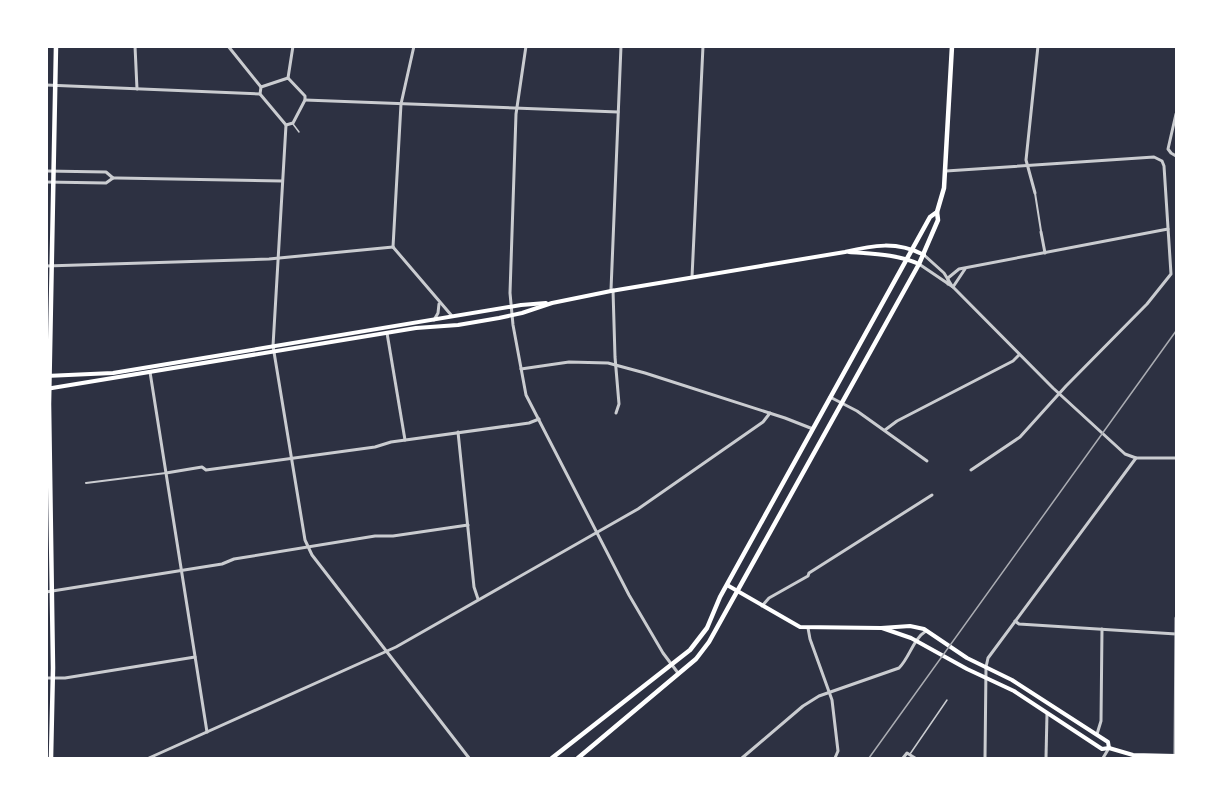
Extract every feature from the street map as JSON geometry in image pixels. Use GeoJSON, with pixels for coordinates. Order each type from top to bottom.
{"type":"FeatureCollection","features":[{"type":"Feature","properties":{"kind":"main road"},"geometry":{"type":"LineString","coordinates":[[51,759],[48,376],[56,46]]}},
{"type":"Feature","properties":{"kind":"main road"},"geometry":{"type":"LineString","coordinates":[[578,759],[696,659],[709,642],[924,255],[938,220],[937,212],[944,192],[951,46]]}},
{"type":"Feature","properties":{"kind":"main road"},"geometry":{"type":"LineString","coordinates":[[552,759],[672,665],[702,636],[727,585],[912,249],[930,217],[937,212]]}},
{"type":"Feature","properties":{"kind":"main road"},"geometry":{"type":"LineString","coordinates":[[48,376],[150,369],[273,353],[387,333],[479,321],[612,291],[884,244],[912,249],[924,255]]}},
{"type":"Feature","properties":{"kind":"main road"},"geometry":{"type":"LineString","coordinates":[[845,252],[889,255],[919,264]]}},
{"type":"Feature","properties":{"kind":"main road"},"geometry":{"type":"LineString","coordinates":[[48,388],[320,338],[511,307],[552,303]]}},
{"type":"Feature","properties":{"kind":"main road"},"geometry":{"type":"LineString","coordinates":[[727,585],[796,626],[928,630],[967,658],[1018,684],[1108,742],[1109,748]]}},
{"type":"Feature","properties":{"kind":"main road"},"geometry":{"type":"LineString","coordinates":[[881,628],[909,631],[917,641],[962,667],[1014,691],[1102,749],[1109,748],[1133,755],[1176,756]]}},
{"type":"Feature","properties":{"kind":"street"},"geometry":{"type":"LineString","coordinates":[[135,46],[137,89]]}},
{"type":"Feature","properties":{"kind":"street"},"geometry":{"type":"LineString","coordinates":[[228,46],[261,87],[260,94]]}},
{"type":"Feature","properties":{"kind":"street"},"geometry":{"type":"LineString","coordinates":[[288,78],[293,46]]}},
{"type":"Feature","properties":{"kind":"street"},"geometry":{"type":"LineString","coordinates":[[414,46],[401,104],[393,247],[453,317]]}},
{"type":"Feature","properties":{"kind":"street"},"geometry":{"type":"LineString","coordinates":[[526,46],[517,108],[511,307],[526,395],[634,604],[678,674]]}},
{"type":"Feature","properties":{"kind":"street"},"geometry":{"type":"LineString","coordinates":[[616,412],[618,404],[612,291],[621,46]]}},
{"type":"Feature","properties":{"kind":"street"},"geometry":{"type":"LineString","coordinates":[[692,277],[703,46]]}},
{"type":"Feature","properties":{"kind":"street"},"geometry":{"type":"LineString","coordinates":[[1038,46],[1026,160],[1035,193],[1045,253]]}},
{"type":"Feature","properties":{"kind":"street"},"geometry":{"type":"LineString","coordinates":[[261,87],[288,78]]}},
{"type":"Feature","properties":{"kind":"street"},"geometry":{"type":"LineString","coordinates":[[286,125],[293,123],[305,100],[305,96],[288,78]]}},
{"type":"Feature","properties":{"kind":"street"},"geometry":{"type":"LineString","coordinates":[[46,86],[260,94],[286,125],[273,353],[307,547],[469,759]]}},
{"type":"Feature","properties":{"kind":"street"},"geometry":{"type":"LineString","coordinates":[[305,100],[618,112]]}},
{"type":"Feature","properties":{"kind":"street"},"geometry":{"type":"LineString","coordinates":[[1176,114],[1168,146],[1171,153],[1176,156]]}},
{"type":"Feature","properties":{"kind":"street"},"geometry":{"type":"LineString","coordinates":[[945,171],[1154,158],[1162,161],[1164,166],[1171,272],[1147,304],[1016,440],[971,470]]}},
{"type":"Feature","properties":{"kind":"street"},"geometry":{"type":"LineString","coordinates":[[46,171],[106,172],[113,178]]}},
{"type":"Feature","properties":{"kind":"street"},"geometry":{"type":"LineString","coordinates":[[46,182],[106,183],[113,178],[282,181]]}},
{"type":"Feature","properties":{"kind":"street"},"geometry":{"type":"LineString","coordinates":[[948,278],[959,269],[1168,229]]}},
{"type":"Feature","properties":{"kind":"street"},"geometry":{"type":"LineString","coordinates":[[49,266],[277,259],[393,247]]}},
{"type":"Feature","properties":{"kind":"street"},"geometry":{"type":"LineString","coordinates":[[924,255],[948,278],[953,287]]}},
{"type":"Feature","properties":{"kind":"street"},"geometry":{"type":"LineString","coordinates":[[919,264],[953,287],[1059,394],[1125,454],[1136,458],[1176,458]]}},
{"type":"Feature","properties":{"kind":"street"},"geometry":{"type":"LineString","coordinates":[[953,287],[965,268]]}},
{"type":"Feature","properties":{"kind":"street"},"geometry":{"type":"LineString","coordinates":[[948,278],[948,284]]}},
{"type":"Feature","properties":{"kind":"street"},"geometry":{"type":"LineString","coordinates":[[434,321],[438,313],[439,302]]}},
{"type":"Feature","properties":{"kind":"street"},"geometry":{"type":"LineString","coordinates":[[477,313],[479,321]]}},
{"type":"Feature","properties":{"kind":"street"},"geometry":{"type":"LineString","coordinates":[[387,333],[405,440]]}},
{"type":"Feature","properties":{"kind":"street"},"geometry":{"type":"LineString","coordinates":[[885,430],[897,421],[1013,361],[1019,355]]}},
{"type":"Feature","properties":{"kind":"street"},"geometry":{"type":"LineString","coordinates":[[521,369],[578,361],[615,365],[770,413],[813,429]]}},
{"type":"Feature","properties":{"kind":"street"},"geometry":{"type":"LineString","coordinates":[[150,369],[207,732]]}},
{"type":"Feature","properties":{"kind":"street"},"geometry":{"type":"LineString","coordinates":[[830,397],[842,402],[885,430],[927,461]]}},
{"type":"Feature","properties":{"kind":"street"},"geometry":{"type":"LineString","coordinates":[[149,759],[387,651],[665,491],[763,422],[770,413]]}},
{"type":"Feature","properties":{"kind":"street"},"geometry":{"type":"LineString","coordinates":[[86,483],[202,467],[206,470],[375,447],[391,442],[529,423],[538,418]]}},
{"type":"Feature","properties":{"kind":"street"},"geometry":{"type":"LineString","coordinates":[[458,432],[474,587],[478,599]]}},
{"type":"Feature","properties":{"kind":"street"},"geometry":{"type":"LineString","coordinates":[[985,759],[986,667],[989,657],[1136,458]]}},
{"type":"Feature","properties":{"kind":"street"},"geometry":{"type":"LineString","coordinates":[[762,606],[769,598],[808,576],[809,573],[932,495]]}},
{"type":"Feature","properties":{"kind":"street"},"geometry":{"type":"LineString","coordinates":[[50,592],[222,564],[234,558],[375,536],[393,536],[468,525]]}},
{"type":"Feature","properties":{"kind":"street"},"geometry":{"type":"LineString","coordinates":[[1176,618],[1176,756]]}},
{"type":"Feature","properties":{"kind":"street"},"geometry":{"type":"LineString","coordinates":[[1016,621],[1019,624],[1176,634]]}},
{"type":"Feature","properties":{"kind":"street"},"geometry":{"type":"LineString","coordinates":[[808,628],[830,692],[837,754],[835,759]]}},
{"type":"Feature","properties":{"kind":"street"},"geometry":{"type":"LineString","coordinates":[[1096,735],[1100,730],[1101,721],[1102,629]]}},
{"type":"Feature","properties":{"kind":"street"},"geometry":{"type":"LineString","coordinates":[[742,759],[803,706],[830,692],[899,668],[922,634],[928,630]]}},
{"type":"Feature","properties":{"kind":"street"},"geometry":{"type":"LineString","coordinates":[[49,678],[65,678],[195,657]]}},
{"type":"Feature","properties":{"kind":"street"},"geometry":{"type":"LineString","coordinates":[[1046,759],[1047,713]]}},
{"type":"Feature","properties":{"kind":"street"},"geometry":{"type":"LineString","coordinates":[[1103,759],[1109,748]]}},
{"type":"Feature","properties":{"kind":"street"},"geometry":{"type":"LineString","coordinates":[[903,759],[908,754],[915,759]]}},
{"type":"Feature","properties":{"kind":"lane"},"geometry":{"type":"LineString","coordinates":[[293,123],[299,132]]}},
{"type":"Feature","properties":{"kind":"lane"},"geometry":{"type":"LineString","coordinates":[[320,338],[321,344]]}},
{"type":"Feature","properties":{"kind":"lane"},"geometry":{"type":"LineString","coordinates":[[908,754],[947,700]]}},
{"type":"Feature","properties":{"kind":"tram line"},"geometry":{"type":"LineString","coordinates":[[869,758],[1176,331]]}}]}
